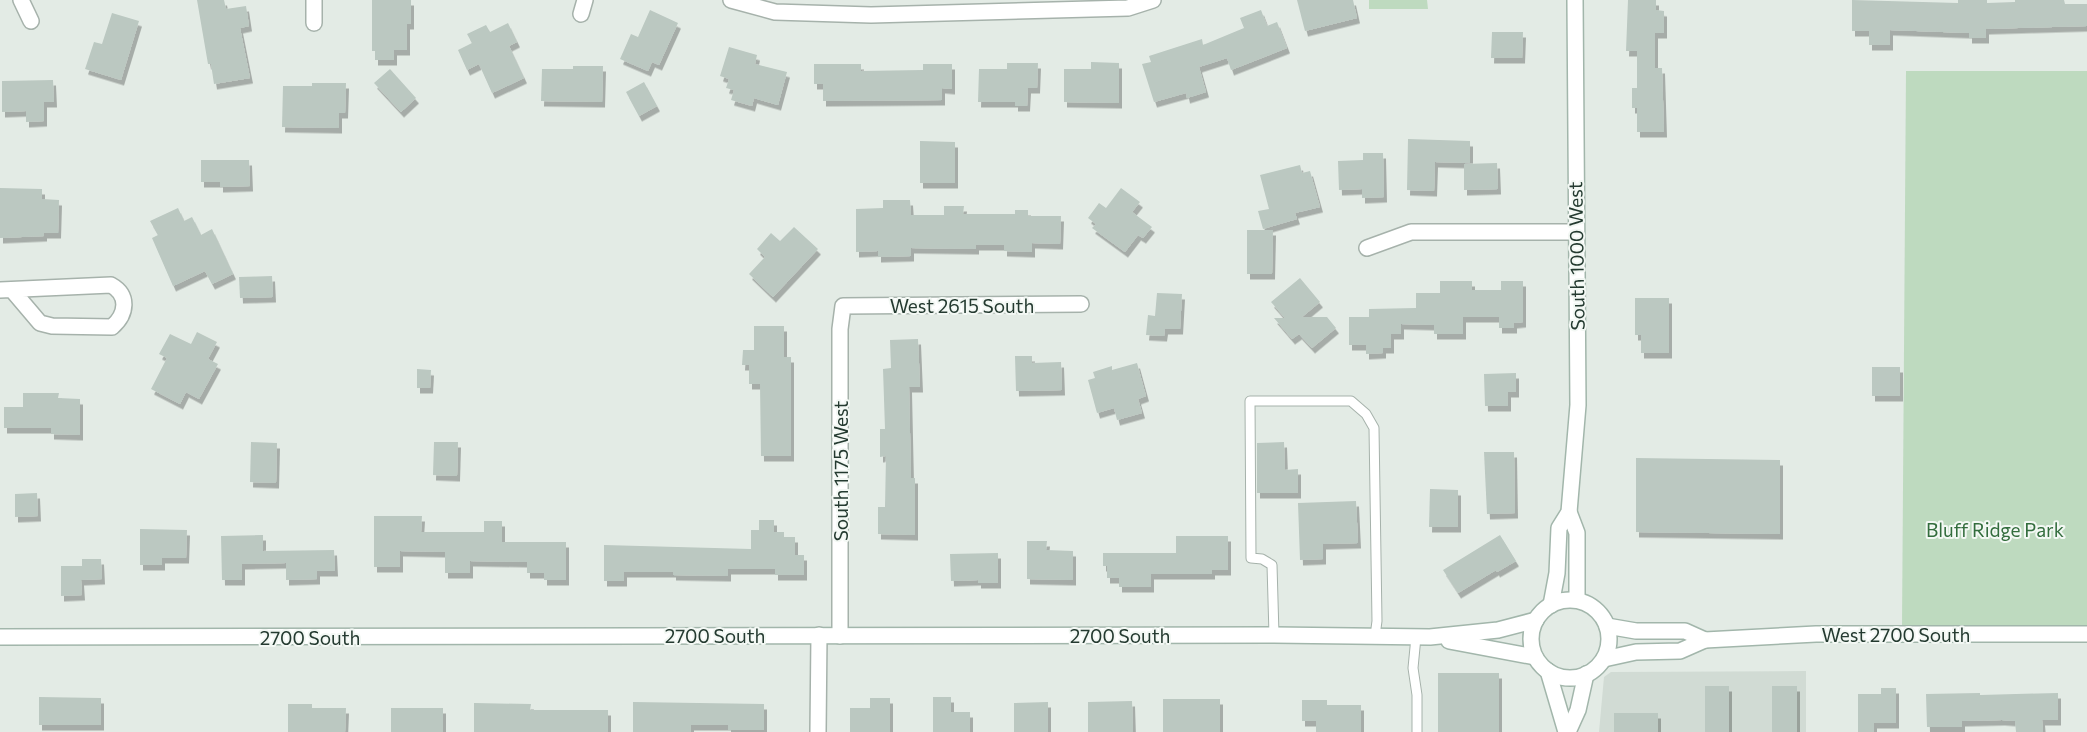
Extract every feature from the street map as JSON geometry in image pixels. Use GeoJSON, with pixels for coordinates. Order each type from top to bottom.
{"type":"FeatureCollection","features":[{"type":"Feature","properties":{"kind":"main road"},"geometry":{"type":"LineString","coordinates":[[21,0],[31,21]]}},
{"type":"Feature","properties":{"kind":"main road"},"geometry":{"type":"LineString","coordinates":[[314,0],[314,23]]}},
{"type":"Feature","properties":{"kind":"main road"},"geometry":{"type":"LineString","coordinates":[[732,0],[775,12],[957,7],[1128,8],[1153,0]]}},
{"type":"Feature","properties":{"kind":"main road","name":"South 1000 West"},"geometry":{"type":"LineString","coordinates":[[1575,0],[1575,232],[1578,405],[1569,512],[1577,533],[1577,600]]}},
{"type":"Feature","properties":{"kind":"main road"},"geometry":{"type":"LineString","coordinates":[[1367,248],[1410,232],[1575,232]]}},
{"type":"Feature","properties":{"kind":"main road"},"geometry":{"type":"LineString","coordinates":[[111,285],[119,290],[124,297],[123,313],[119,321],[112,327],[52,326],[40,323],[6,290],[111,285]]}},
{"type":"Feature","properties":{"kind":"main road","name":"West 2615 South"},"geometry":{"type":"LineString","coordinates":[[843,306],[1081,304]]}},
{"type":"Feature","properties":{"kind":"main road","name":"South 1175 West"},"geometry":{"type":"LineString","coordinates":[[840,636],[840,329],[843,306]]}},
{"type":"Feature","properties":{"kind":"main road","name":"South 1000 West"},"geometry":{"type":"LineString","coordinates":[[1551,605],[1557,574],[1559,528],[1569,512]]}},
{"type":"Feature","properties":{"kind":"main road"},"geometry":{"type":"LineString","coordinates":[[1548,671],[1567,678],[1586,674],[1604,658],[1609,637],[1607,626],[1593,608],[1577,600],[1562,601],[1551,605],[1536,620],[1531,638],[1535,657],[1548,671],[1567,732]]}},
{"type":"Feature","properties":{"kind":"main road"},"geometry":{"type":"LineString","coordinates":[[1423,637],[1498,630],[1536,620]]}},
{"type":"Feature","properties":{"kind":"main road","name":"West 2700 South"},"geometry":{"type":"LineString","coordinates":[[1607,626],[1636,631],[1684,631],[1705,640]]}},
{"type":"Feature","properties":{"kind":"main road","name":"West 2700 South"},"geometry":{"type":"LineString","coordinates":[[1604,658],[1636,652],[1680,651],[1705,640],[1816,634],[2087,634]]}},
{"type":"Feature","properties":{"kind":"main road"},"geometry":{"type":"LineString","coordinates":[[818,732],[819,635]]}},
{"type":"Feature","properties":{"kind":"main road","name":"2700 South"},"geometry":{"type":"LineString","coordinates":[[0,637],[1274,635],[1423,637]]}},
{"type":"Feature","properties":{"kind":"main road"},"geometry":{"type":"LineString","coordinates":[[1423,637],[1535,657]]}},
{"type":"Feature","properties":{"kind":"main road"},"geometry":{"type":"LineString","coordinates":[[1567,732],[1578,710],[1586,674]]}},
{"type":"Feature","properties":{"kind":"lane"},"geometry":{"type":"LineString","coordinates":[[1274,635],[1272,565],[1262,559],[1250,558],[1250,401],[1351,401],[1366,414],[1374,428],[1376,636]]}},
{"type":"Feature","properties":{"kind":"lane"},"geometry":{"type":"LineString","coordinates":[[1417,732],[1417,695],[1413,668],[1423,637]]}},
{"type":"Feature","properties":{"kind":"shaded area"},"geometry":{"type":"Polygon","coordinates":[[[1806,671],[1806,732],[1599,732],[1604,677],[1611,672],[1806,671]]]}},
{"type":"Feature","properties":{"kind":"green space"},"geometry":{"type":"Polygon","coordinates":[[[1369,0],[1427,0],[1428,9],[1369,9],[1369,0]]]}},
{"type":"Feature","properties":{"kind":"green space","name":"Bluff Ridge Park"},"geometry":{"type":"Polygon","coordinates":[[[1906,71],[2087,71],[2087,625],[1902,627],[1906,71]]]}},
{"type":"Feature","properties":{"kind":"building"},"geometry":{"type":"Polygon","coordinates":[[[197,0],[224,0],[226,9],[246,6],[249,26],[240,28],[250,78],[214,84],[211,64],[208,64],[197,0]]]}},
{"type":"Feature","properties":{"kind":"building"},"geometry":{"type":"Polygon","coordinates":[[[372,0],[411,0],[411,24],[407,24],[407,50],[394,50],[394,60],[375,60],[375,51],[372,51],[372,0]]]}},
{"type":"Feature","properties":{"kind":"building"},"geometry":{"type":"Polygon","coordinates":[[[1297,0],[1353,0],[1357,18],[1305,31],[1297,0]]]}},
{"type":"Feature","properties":{"kind":"building"},"geometry":{"type":"Polygon","coordinates":[[[1628,0],[1656,0],[1656,10],[1664,11],[1664,33],[1655,33],[1655,68],[1662,68],[1664,132],[1637,132],[1637,108],[1632,108],[1632,88],[1637,88],[1637,51],[1626,51],[1628,0]]]}},
{"type":"Feature","properties":{"kind":"building"},"geometry":{"type":"Polygon","coordinates":[[[1852,0],[1958,3],[1958,0],[1987,0],[1987,3],[2015,2],[2015,0],[2064,0],[2065,4],[2087,4],[2087,26],[1986,29],[1986,38],[1969,38],[1969,33],[1890,30],[1890,45],[1869,45],[1869,31],[1852,31],[1852,0]]]}},
{"type":"Feature","properties":{"kind":"building"},"geometry":{"type":"Polygon","coordinates":[[[650,10],[678,23],[659,65],[652,62],[648,71],[620,59],[631,34],[638,37],[650,10]]]}},
{"type":"Feature","properties":{"kind":"building"},"geometry":{"type":"Polygon","coordinates":[[[1261,10],[1267,26],[1277,22],[1287,48],[1231,70],[1227,58],[1199,67],[1206,92],[1187,98],[1186,93],[1154,102],[1142,64],[1151,62],[1149,56],[1202,39],[1203,45],[1244,28],[1240,18],[1261,10]]]}},
{"type":"Feature","properties":{"kind":"building"},"geometry":{"type":"Polygon","coordinates":[[[112,13],[139,21],[121,80],[85,69],[94,42],[102,44],[112,13]]]}},
{"type":"Feature","properties":{"kind":"building"},"geometry":{"type":"Polygon","coordinates":[[[508,23],[517,42],[509,46],[524,78],[492,93],[479,64],[467,70],[458,50],[472,43],[467,34],[486,25],[490,32],[508,23]]]}},
{"type":"Feature","properties":{"kind":"building"},"geometry":{"type":"Polygon","coordinates":[[[1492,32],[1523,32],[1522,58],[1491,58],[1492,32]]]}},
{"type":"Feature","properties":{"kind":"building"},"geometry":{"type":"Polygon","coordinates":[[[729,47],[757,55],[755,64],[787,72],[778,105],[754,98],[752,106],[731,100],[734,90],[726,88],[729,79],[720,76],[729,47]]]}},
{"type":"Feature","properties":{"kind":"building"},"geometry":{"type":"Polygon","coordinates":[[[1091,62],[1119,63],[1119,103],[1064,102],[1064,69],[1091,69],[1091,62]]]}},
{"type":"Feature","properties":{"kind":"building"},"geometry":{"type":"Polygon","coordinates":[[[1007,63],[1038,63],[1037,88],[1028,88],[1027,106],[1015,106],[1015,102],[978,102],[979,69],[1007,69],[1007,63]]]}},
{"type":"Feature","properties":{"kind":"building"},"geometry":{"type":"Polygon","coordinates":[[[814,64],[861,64],[861,71],[923,70],[923,64],[952,64],[952,89],[942,88],[942,100],[823,101],[823,84],[814,84],[814,64]]]}},
{"type":"Feature","properties":{"kind":"building"},"geometry":{"type":"Polygon","coordinates":[[[573,66],[603,66],[602,102],[541,101],[542,69],[573,69],[573,66]]]}},
{"type":"Feature","properties":{"kind":"building"},"geometry":{"type":"Polygon","coordinates":[[[390,69],[416,98],[401,112],[374,83],[390,69]]]}},
{"type":"Feature","properties":{"kind":"building"},"geometry":{"type":"Polygon","coordinates":[[[53,80],[54,102],[44,102],[44,121],[26,122],[26,111],[2,112],[2,81],[53,80]]]}},
{"type":"Feature","properties":{"kind":"building"},"geometry":{"type":"Polygon","coordinates":[[[644,82],[657,106],[639,116],[626,92],[644,82]]]}},
{"type":"Feature","properties":{"kind":"building"},"geometry":{"type":"Polygon","coordinates":[[[312,83],[346,83],[345,113],[339,113],[339,128],[282,127],[283,86],[312,86],[312,83]]]}},
{"type":"Feature","properties":{"kind":"building"},"geometry":{"type":"Polygon","coordinates":[[[1408,139],[1470,141],[1470,163],[1435,162],[1434,191],[1407,190],[1408,139]]]}},
{"type":"Feature","properties":{"kind":"building"},"geometry":{"type":"Polygon","coordinates":[[[920,141],[955,142],[955,183],[920,183],[920,141]]]}},
{"type":"Feature","properties":{"kind":"building"},"geometry":{"type":"Polygon","coordinates":[[[1363,153],[1383,153],[1384,197],[1362,198],[1362,189],[1339,190],[1338,161],[1363,160],[1363,153]]]}},
{"type":"Feature","properties":{"kind":"building"},"geometry":{"type":"Polygon","coordinates":[[[201,160],[249,160],[250,186],[220,187],[220,182],[201,182],[201,160]]]}},
{"type":"Feature","properties":{"kind":"building"},"geometry":{"type":"Polygon","coordinates":[[[1497,163],[1498,189],[1464,190],[1464,164],[1497,163]]]}},
{"type":"Feature","properties":{"kind":"building"},"geometry":{"type":"Polygon","coordinates":[[[1300,165],[1302,173],[1310,171],[1320,207],[1295,213],[1297,219],[1263,229],[1258,211],[1269,209],[1260,175],[1300,165]]]}},
{"type":"Feature","properties":{"kind":"building"},"geometry":{"type":"Polygon","coordinates":[[[0,188],[42,189],[42,199],[59,200],[58,233],[44,233],[44,236],[0,238],[0,188]]]}},
{"type":"Feature","properties":{"kind":"building"},"geometry":{"type":"Polygon","coordinates":[[[1121,188],[1140,202],[1132,212],[1152,227],[1143,238],[1138,235],[1125,252],[1092,228],[1096,224],[1088,218],[1099,203],[1106,208],[1121,188]]]}},
{"type":"Feature","properties":{"kind":"building"},"geometry":{"type":"Polygon","coordinates":[[[883,200],[910,200],[911,215],[944,215],[944,206],[964,206],[963,214],[1015,214],[1015,210],[1028,210],[1028,216],[1061,216],[1060,244],[1032,243],[1032,252],[1004,251],[1004,245],[976,245],[976,249],[911,248],[911,256],[878,257],[878,251],[856,252],[856,209],[883,208],[883,200]]]}},
{"type":"Feature","properties":{"kind":"building"},"geometry":{"type":"Polygon","coordinates":[[[178,208],[184,221],[192,217],[201,235],[212,229],[233,274],[212,284],[205,271],[173,286],[152,238],[158,235],[150,221],[178,208]]]}},
{"type":"Feature","properties":{"kind":"building"},"geometry":{"type":"Polygon","coordinates":[[[794,227],[818,249],[773,297],[749,274],[765,257],[757,249],[771,233],[780,241],[794,227]]]}},
{"type":"Feature","properties":{"kind":"building"},"geometry":{"type":"Polygon","coordinates":[[[1247,230],[1273,230],[1272,274],[1247,274],[1247,230]]]}},
{"type":"Feature","properties":{"kind":"building"},"geometry":{"type":"Polygon","coordinates":[[[272,276],[273,297],[240,298],[239,277],[272,276]]]}},
{"type":"Feature","properties":{"kind":"building"},"geometry":{"type":"Polygon","coordinates":[[[1300,278],[1320,302],[1302,317],[1327,317],[1336,328],[1312,348],[1299,334],[1292,339],[1274,318],[1285,318],[1271,302],[1300,278]]]}},
{"type":"Feature","properties":{"kind":"building"},"geometry":{"type":"Polygon","coordinates":[[[1440,281],[1472,281],[1472,290],[1501,290],[1501,281],[1523,281],[1523,322],[1514,323],[1514,328],[1499,328],[1499,317],[1463,317],[1463,334],[1434,334],[1434,325],[1401,324],[1401,334],[1391,334],[1391,348],[1383,348],[1383,353],[1366,354],[1366,345],[1349,345],[1349,317],[1369,317],[1369,309],[1416,308],[1416,293],[1440,293],[1440,281]]]}},
{"type":"Feature","properties":{"kind":"building"},"geometry":{"type":"Polygon","coordinates":[[[1157,293],[1182,294],[1180,329],[1165,329],[1164,336],[1146,335],[1148,315],[1155,316],[1157,293]]]}},
{"type":"Feature","properties":{"kind":"building"},"geometry":{"type":"Polygon","coordinates":[[[1635,298],[1669,298],[1669,353],[1641,353],[1641,335],[1635,335],[1635,298]]]}},
{"type":"Feature","properties":{"kind":"building"},"geometry":{"type":"Polygon","coordinates":[[[754,326],[784,326],[784,357],[791,357],[791,456],[761,456],[760,384],[749,384],[749,365],[742,365],[743,350],[754,350],[754,326]]]}},
{"type":"Feature","properties":{"kind":"building"},"geometry":{"type":"Polygon","coordinates":[[[197,332],[217,342],[208,359],[218,364],[199,399],[186,392],[180,404],[151,389],[167,358],[159,354],[170,334],[191,344],[197,332]]]}},
{"type":"Feature","properties":{"kind":"building"},"geometry":{"type":"Polygon","coordinates":[[[918,339],[920,387],[909,387],[911,478],[915,478],[915,535],[878,534],[878,507],[885,507],[886,456],[880,457],[880,429],[885,429],[883,369],[891,368],[890,340],[918,339]]]}},
{"type":"Feature","properties":{"kind":"building"},"geometry":{"type":"Polygon","coordinates":[[[1015,356],[1032,356],[1032,363],[1061,362],[1062,390],[1016,391],[1015,356]]]}},
{"type":"Feature","properties":{"kind":"building"},"geometry":{"type":"Polygon","coordinates":[[[1137,363],[1146,396],[1138,399],[1142,413],[1117,420],[1114,408],[1097,413],[1088,380],[1095,378],[1093,372],[1112,366],[1112,370],[1137,363]]]}},
{"type":"Feature","properties":{"kind":"building"},"geometry":{"type":"Polygon","coordinates":[[[1872,367],[1900,367],[1900,396],[1872,396],[1872,367]]]}},
{"type":"Feature","properties":{"kind":"building"},"geometry":{"type":"Polygon","coordinates":[[[417,369],[431,370],[430,388],[417,388],[417,369]]]}},
{"type":"Feature","properties":{"kind":"building"},"geometry":{"type":"Polygon","coordinates":[[[1516,373],[1516,392],[1508,392],[1508,406],[1485,406],[1484,374],[1516,373]]]}},
{"type":"Feature","properties":{"kind":"building"},"geometry":{"type":"Polygon","coordinates":[[[23,393],[59,393],[58,398],[80,399],[80,435],[51,434],[51,428],[4,428],[4,407],[23,407],[23,393]]]}},
{"type":"Feature","properties":{"kind":"building"},"geometry":{"type":"Polygon","coordinates":[[[251,442],[277,443],[276,483],[250,482],[251,442]]]}},
{"type":"Feature","properties":{"kind":"building"},"geometry":{"type":"Polygon","coordinates":[[[434,442],[458,442],[457,476],[433,475],[434,442]]]}},
{"type":"Feature","properties":{"kind":"building"},"geometry":{"type":"Polygon","coordinates":[[[1284,442],[1285,470],[1298,469],[1298,493],[1257,493],[1257,443],[1284,442]]]}},
{"type":"Feature","properties":{"kind":"building"},"geometry":{"type":"Polygon","coordinates":[[[1484,452],[1514,452],[1515,513],[1487,514],[1484,452]]]}},
{"type":"Feature","properties":{"kind":"building"},"geometry":{"type":"Polygon","coordinates":[[[1636,458],[1780,460],[1780,534],[1636,532],[1636,458]]]}},
{"type":"Feature","properties":{"kind":"building"},"geometry":{"type":"Polygon","coordinates":[[[1430,489],[1458,490],[1458,527],[1429,527],[1430,489]]]}},
{"type":"Feature","properties":{"kind":"building"},"geometry":{"type":"Polygon","coordinates":[[[37,493],[38,516],[15,517],[15,494],[37,493]]]}},
{"type":"Feature","properties":{"kind":"building"},"geometry":{"type":"Polygon","coordinates":[[[1356,501],[1358,543],[1323,544],[1323,559],[1300,560],[1298,503],[1356,501]]]}},
{"type":"Feature","properties":{"kind":"building"},"geometry":{"type":"Polygon","coordinates":[[[374,516],[422,516],[421,532],[484,532],[484,521],[502,521],[502,542],[566,542],[566,580],[544,580],[544,573],[527,573],[527,562],[470,561],[470,573],[445,573],[445,552],[400,551],[400,567],[374,567],[374,516]]]}},
{"type":"Feature","properties":{"kind":"building"},"geometry":{"type":"Polygon","coordinates":[[[759,520],[774,520],[774,532],[784,532],[784,537],[795,537],[795,555],[804,555],[804,575],[775,575],[775,569],[728,569],[728,576],[673,575],[673,572],[624,572],[624,581],[604,581],[604,545],[751,549],[751,530],[759,530],[759,520]]]}},
{"type":"Feature","properties":{"kind":"building"},"geometry":{"type":"Polygon","coordinates":[[[140,529],[187,530],[186,558],[162,558],[162,565],[140,565],[140,529]]]}},
{"type":"Feature","properties":{"kind":"building"},"geometry":{"type":"Polygon","coordinates":[[[263,535],[263,551],[334,550],[335,571],[317,571],[317,579],[286,580],[286,563],[242,564],[242,580],[222,580],[221,536],[263,535]]]}},
{"type":"Feature","properties":{"kind":"building"},"geometry":{"type":"Polygon","coordinates":[[[1500,535],[1516,561],[1497,572],[1496,570],[1458,593],[1443,570],[1500,535]]]}},
{"type":"Feature","properties":{"kind":"building"},"geometry":{"type":"Polygon","coordinates":[[[1176,536],[1228,536],[1228,570],[1212,570],[1212,574],[1151,574],[1151,587],[1119,587],[1119,578],[1107,578],[1107,566],[1103,566],[1103,553],[1176,553],[1176,536]]]}},
{"type":"Feature","properties":{"kind":"building"},"geometry":{"type":"Polygon","coordinates":[[[1027,541],[1047,541],[1046,550],[1073,551],[1073,580],[1027,579],[1027,541]]]}},
{"type":"Feature","properties":{"kind":"building"},"geometry":{"type":"Polygon","coordinates":[[[998,553],[998,583],[978,583],[978,580],[951,581],[950,554],[998,553]]]}},
{"type":"Feature","properties":{"kind":"building"},"geometry":{"type":"Polygon","coordinates":[[[82,559],[101,559],[102,579],[81,580],[82,595],[61,596],[61,566],[82,566],[82,559]]]}},
{"type":"Feature","properties":{"kind":"building"},"geometry":{"type":"Polygon","coordinates":[[[1438,673],[1499,673],[1499,732],[1438,732],[1438,673]]]}},
{"type":"Feature","properties":{"kind":"building"},"geometry":{"type":"Polygon","coordinates":[[[1705,686],[1729,686],[1729,732],[1705,732],[1705,686]]]}},
{"type":"Feature","properties":{"kind":"building"},"geometry":{"type":"Polygon","coordinates":[[[1772,686],[1797,686],[1797,732],[1772,732],[1772,686]]]}},
{"type":"Feature","properties":{"kind":"building"},"geometry":{"type":"Polygon","coordinates":[[[1881,688],[1896,688],[1896,723],[1874,723],[1874,732],[1858,732],[1858,694],[1881,694],[1881,688]]]}},
{"type":"Feature","properties":{"kind":"building"},"geometry":{"type":"Polygon","coordinates":[[[1980,693],[1980,695],[2058,693],[2058,720],[2042,720],[2043,732],[2016,732],[2015,721],[2002,720],[1962,721],[1962,727],[1927,727],[1926,694],[1980,693]]]}},
{"type":"Feature","properties":{"kind":"building"},"geometry":{"type":"Polygon","coordinates":[[[39,697],[101,698],[101,725],[39,725],[39,697]]]}},
{"type":"Feature","properties":{"kind":"building"},"geometry":{"type":"Polygon","coordinates":[[[933,697],[951,697],[951,712],[970,712],[970,732],[933,732],[933,697]]]}},
{"type":"Feature","properties":{"kind":"building"},"geometry":{"type":"Polygon","coordinates":[[[870,698],[890,698],[890,732],[850,732],[850,708],[870,708],[870,698]]]}},
{"type":"Feature","properties":{"kind":"building"},"geometry":{"type":"Polygon","coordinates":[[[1163,699],[1220,699],[1220,732],[1163,732],[1163,699]]]}},
{"type":"Feature","properties":{"kind":"building"},"geometry":{"type":"Polygon","coordinates":[[[1302,700],[1327,700],[1327,705],[1361,705],[1361,732],[1316,732],[1316,721],[1302,721],[1302,700]]]}},
{"type":"Feature","properties":{"kind":"building"},"geometry":{"type":"Polygon","coordinates":[[[1132,701],[1133,732],[1088,732],[1088,702],[1132,701]]]}},
{"type":"Feature","properties":{"kind":"building"},"geometry":{"type":"Polygon","coordinates":[[[633,702],[764,704],[764,730],[728,730],[728,725],[691,725],[691,732],[633,732],[633,702]]]}},
{"type":"Feature","properties":{"kind":"building"},"geometry":{"type":"Polygon","coordinates":[[[1048,702],[1048,732],[1014,732],[1014,703],[1048,702]]]}},
{"type":"Feature","properties":{"kind":"building"},"geometry":{"type":"Polygon","coordinates":[[[474,703],[531,704],[530,710],[608,710],[608,732],[474,732],[474,703]]]}},
{"type":"Feature","properties":{"kind":"building"},"geometry":{"type":"Polygon","coordinates":[[[288,704],[312,704],[312,708],[346,708],[345,732],[288,732],[288,704]]]}},
{"type":"Feature","properties":{"kind":"building"},"geometry":{"type":"Polygon","coordinates":[[[391,708],[443,708],[443,732],[391,732],[391,708]]]}},
{"type":"Feature","properties":{"kind":"building"},"geometry":{"type":"Polygon","coordinates":[[[1614,713],[1658,713],[1658,732],[1614,732],[1614,713]]]}}]}
